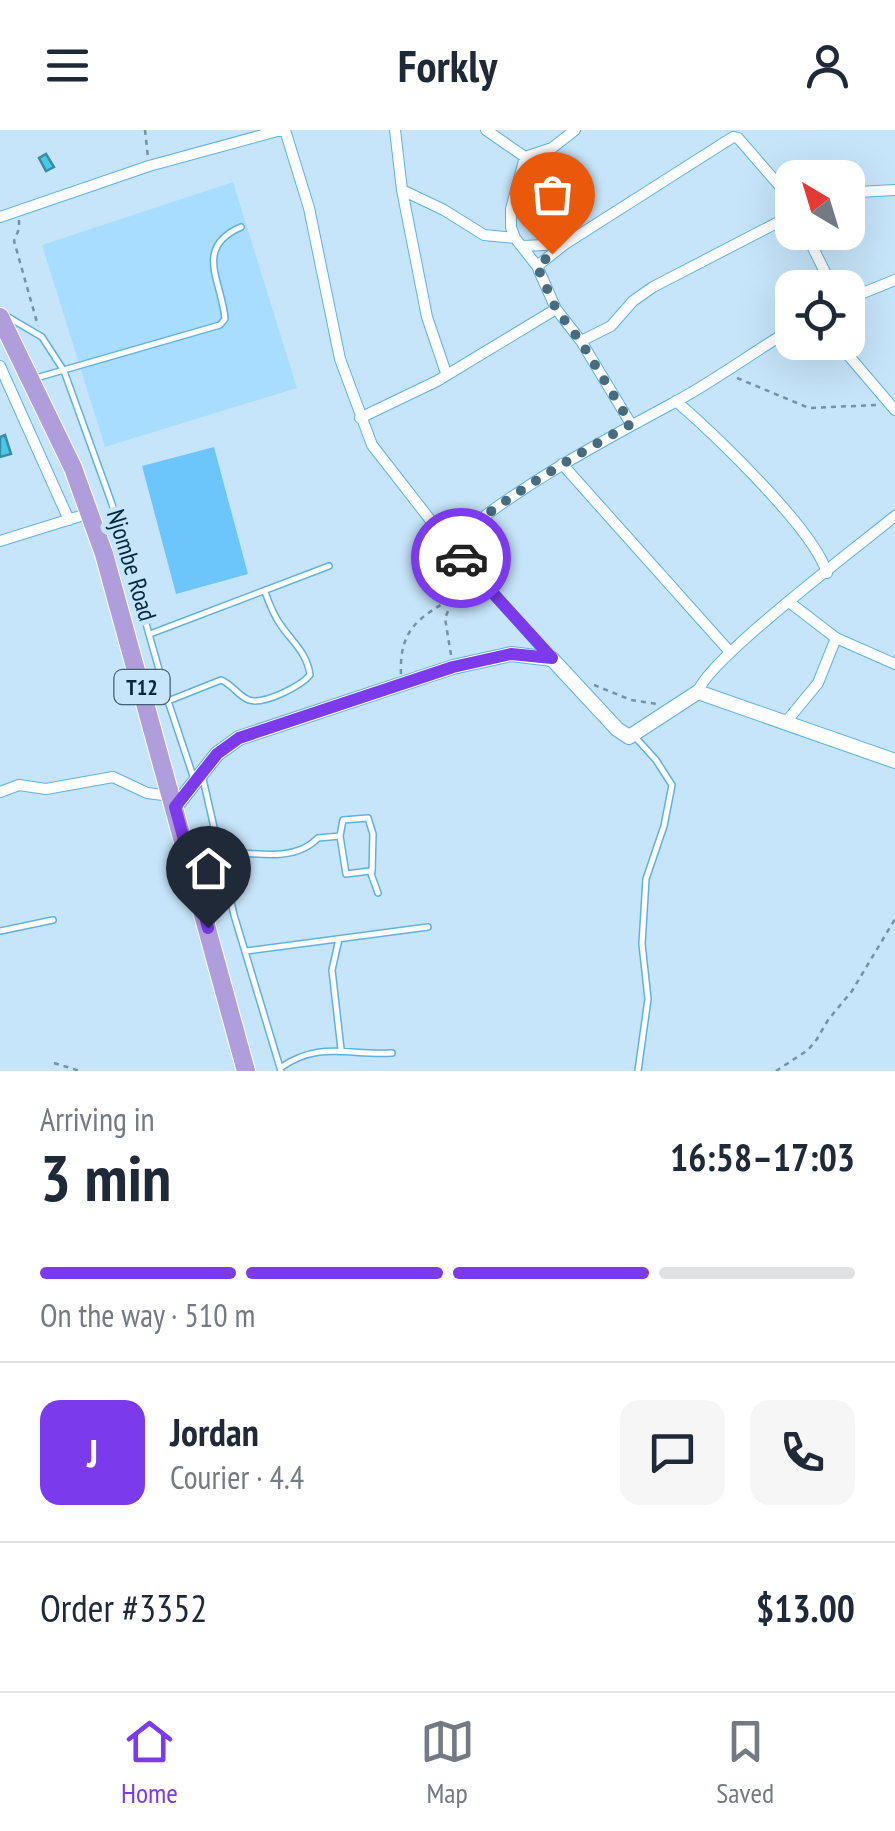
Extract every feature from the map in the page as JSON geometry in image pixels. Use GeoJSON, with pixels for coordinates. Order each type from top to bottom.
{"type":"FeatureCollection","features":[{"type":"Feature","properties":{"kind":"highway","name":"Njombe Road"},"geometry":{"type":"LineString","coordinates":[[0,315],[90,513],[174,801],[246,1071]]}},
{"type":"Feature","properties":{"kind":"street"},"geometry":{"type":"LineString","coordinates":[[0,217],[149,166],[283,130],[309,208],[340,360],[372,445],[449,544],[617,729],[634,736],[698,692],[704,678],[730,652],[895,516]]}},
{"type":"Feature","properties":{"kind":"street"},"geometry":{"type":"LineString","coordinates":[[395,130],[402,190],[427,317],[446,373]]}},
{"type":"Feature","properties":{"kind":"street"},"geometry":{"type":"LineString","coordinates":[[486,130],[525,157]]}},
{"type":"Feature","properties":{"kind":"street"},"geometry":{"type":"LineString","coordinates":[[525,157],[552,148],[575,130]]}},
{"type":"Feature","properties":{"kind":"street"},"geometry":{"type":"LineString","coordinates":[[537,266],[565,244],[734,137],[775,180]]}},
{"type":"Feature","properties":{"kind":"street"},"geometry":{"type":"LineString","coordinates":[[525,157],[510,226],[537,266],[556,309],[631,424]]}},
{"type":"Feature","properties":{"kind":"street"},"geometry":{"type":"LineString","coordinates":[[402,190],[484,234],[519,242],[565,244]]}},
{"type":"Feature","properties":{"kind":"street"},"geometry":{"type":"LineString","coordinates":[[865,192],[895,190]]}},
{"type":"Feature","properties":{"kind":"street"},"geometry":{"type":"LineString","coordinates":[[581,342],[611,326],[652,287],[775,224]]}},
{"type":"Feature","properties":{"kind":"street"},"geometry":{"type":"LineString","coordinates":[[865,291],[895,280]]}},
{"type":"Feature","properties":{"kind":"street"},"geometry":{"type":"LineString","coordinates":[[360,418],[422,389],[556,309]]}},
{"type":"Feature","properties":{"kind":"street"},"geometry":{"type":"LineString","coordinates":[[449,544],[484,515],[562,464],[728,371],[775,340]]}},
{"type":"Feature","properties":{"kind":"street"},"geometry":{"type":"LineString","coordinates":[[853,360],[894,408]]}},
{"type":"Feature","properties":{"kind":"street"},"geometry":{"type":"LineString","coordinates":[[0,366],[69,520]]}},
{"type":"Feature","properties":{"kind":"street"},"geometry":{"type":"LineString","coordinates":[[676,401],[713,434],[809,539],[826,573]]}},
{"type":"Feature","properties":{"kind":"street"},"geometry":{"type":"LineString","coordinates":[[562,464],[730,652]]}},
{"type":"Feature","properties":{"kind":"street"},"geometry":{"type":"LineString","coordinates":[[0,541],[90,513]]}},
{"type":"Feature","properties":{"kind":"street"},"geometry":{"type":"LineString","coordinates":[[790,602],[836,638],[895,664]]}},
{"type":"Feature","properties":{"kind":"street"},"geometry":{"type":"LineString","coordinates":[[786,722],[818,683],[836,638]]}},
{"type":"Feature","properties":{"kind":"street"},"geometry":{"type":"LineString","coordinates":[[0,792],[19,785],[46,789],[113,777],[174,801],[217,754],[239,738],[453,667],[511,654],[552,658]]}},
{"type":"Feature","properties":{"kind":"street"},"geometry":{"type":"LineString","coordinates":[[698,692],[895,760]]}},
{"type":"Feature","properties":{"kind":"lane"},"geometry":{"type":"LineString","coordinates":[[32,379],[220,326],[224,309],[215,276],[215,250],[226,233],[241,227]]}},
{"type":"Feature","properties":{"kind":"lane"},"geometry":{"type":"LineString","coordinates":[[0,315],[42,337],[64,371],[112,504],[168,701],[199,778],[281,1069],[302,1055],[341,1049],[392,1053]]}},
{"type":"Feature","properties":{"kind":"lane"},"geometry":{"type":"LineString","coordinates":[[150,634],[330,566]]}},
{"type":"Feature","properties":{"kind":"lane"},"geometry":{"type":"LineString","coordinates":[[168,701],[221,680],[248,700],[303,684],[310,668],[299,644],[276,618],[265,592]]}},
{"type":"Feature","properties":{"kind":"lane"},"geometry":{"type":"LineString","coordinates":[[634,736],[672,785],[646,879],[642,944],[648,999],[638,1071]]}},
{"type":"Feature","properties":{"kind":"lane"},"geometry":{"type":"LineString","coordinates":[[372,872],[346,874],[340,836],[343,820],[370,820],[372,872],[378,893]]}},
{"type":"Feature","properties":{"kind":"lane"},"geometry":{"type":"LineString","coordinates":[[219,851],[280,854],[308,848],[318,838],[340,836]]}},
{"type":"Feature","properties":{"kind":"lane"},"geometry":{"type":"LineString","coordinates":[[0,931],[53,920]]}},
{"type":"Feature","properties":{"kind":"lane"},"geometry":{"type":"LineString","coordinates":[[246,951],[428,927]]}},
{"type":"Feature","properties":{"kind":"lane"},"geometry":{"type":"LineString","coordinates":[[340,939],[332,970],[341,1049]]}},
{"type":"Feature","properties":{"kind":"path"},"geometry":{"type":"LineString","coordinates":[[145,130],[149,166]]}},
{"type":"Feature","properties":{"kind":"path"},"geometry":{"type":"LineString","coordinates":[[18,210],[20,225],[14,241],[42,337]]}},
{"type":"Feature","properties":{"kind":"path"},"geometry":{"type":"LineString","coordinates":[[728,371],[808,408],[894,408]]}},
{"type":"Feature","properties":{"kind":"path"},"geometry":{"type":"LineString","coordinates":[[453,667],[445,618],[468,565]]}},
{"type":"Feature","properties":{"kind":"path"},"geometry":{"type":"LineString","coordinates":[[398,685],[402,650],[414,625],[425,612],[456,596]]}},
{"type":"Feature","properties":{"kind":"path"},"geometry":{"type":"LineString","coordinates":[[572,679],[631,700],[674,707]]}},
{"type":"Feature","properties":{"kind":"path"},"geometry":{"type":"LineString","coordinates":[[776,1071],[808,1050],[817,1039],[866,969],[895,918]]}},
{"type":"Feature","properties":{"kind":"path"},"geometry":{"type":"LineString","coordinates":[[54,1063],[80,1071]]}},
{"type":"Feature","properties":{"kind":"shaded area"},"geometry":{"type":"Polygon","coordinates":[[[233,182],[297,388],[105,447],[42,245],[233,182]]]}},
{"type":"Feature","properties":{"kind":"shaded area"},"geometry":{"type":"Polygon","coordinates":[[[214,447],[248,574],[176,594],[142,466],[214,447]]]}},
{"type":"Feature","properties":{"kind":"building"},"geometry":{"type":"Polygon","coordinates":[[[46,154],[54,167],[46,171],[39,158],[46,154]]]}},
{"type":"Feature","properties":{"kind":"building"},"geometry":{"type":"Polygon","coordinates":[[[5,435],[11,454],[0,457],[0,437],[5,435]]]}},
{"type":"Feature","properties":{"kind":"way so far"},"geometry":{"type":"LineString","coordinates":[[461,558],[449,544],[484,515],[631,424],[556,309],[537,266],[552,254]]}},
{"type":"Feature","properties":{"kind":"route"},"geometry":{"type":"LineString","coordinates":[[208,928],[175,807],[227,745],[453,667],[511,654],[552,658],[461,558]]}}]}
